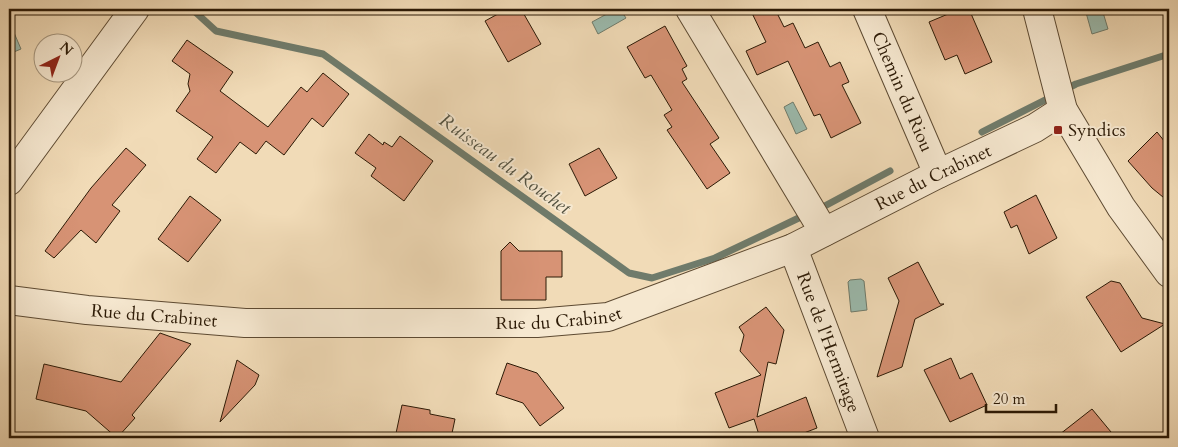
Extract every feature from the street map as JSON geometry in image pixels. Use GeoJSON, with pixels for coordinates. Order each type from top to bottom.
{"type":"FeatureCollection","features":[{"type":"Feature","properties":{"kind":"street"},"geometry":{"type":"LineString","coordinates":[[9,181],[135,9]]}},
{"type":"Feature","properties":{"kind":"street"},"geometry":{"type":"LineString","coordinates":[[690,9],[824,232]]}},
{"type":"Feature","properties":{"kind":"street","name":"Chemin du Riou"},"geometry":{"type":"LineString","coordinates":[[867,9],[938,174]]}},
{"type":"Feature","properties":{"kind":"street"},"geometry":{"type":"LineString","coordinates":[[1037,9],[1060,99],[1121,207],[1169,273]]}},
{"type":"Feature","properties":{"kind":"street","name":"Rue du Crabinet"},"geometry":{"type":"LineString","coordinates":[[9,300],[87,310],[245,324],[537,323],[608,317],[793,248],[938,174],[1035,128],[1060,99]]}},
{"type":"Feature","properties":{"kind":"street","name":"Rue de l'Hermitage"},"geometry":{"type":"LineString","coordinates":[[793,248],[865,438]]}},
{"type":"Feature","properties":{"kind":"shaded area"},"geometry":{"type":"Polygon","coordinates":[[[616,9],[620,9],[626,18],[598,34],[592,22],[616,9]]]}},
{"type":"Feature","properties":{"kind":"shaded area"},"geometry":{"type":"Polygon","coordinates":[[[1085,9],[1102,9],[1108,29],[1092,34],[1085,9]]]}},
{"type":"Feature","properties":{"kind":"shaded area"},"geometry":{"type":"Polygon","coordinates":[[[9,21],[21,49],[9,54],[9,21]]]}},
{"type":"Feature","properties":{"kind":"shaded area"},"geometry":{"type":"Polygon","coordinates":[[[793,102],[807,129],[796,134],[784,107],[793,102]]]}},
{"type":"Feature","properties":{"kind":"shaded area"},"geometry":{"type":"Polygon","coordinates":[[[861,279],[864,281],[867,310],[851,312],[848,282],[861,279]]]}},
{"type":"Feature","properties":{"kind":"building"},"geometry":{"type":"Polygon","coordinates":[[[507,9],[521,9],[541,44],[508,62],[485,21],[507,9]]]}},
{"type":"Feature","properties":{"kind":"building"},"geometry":{"type":"Polygon","coordinates":[[[750,9],[775,9],[784,27],[793,23],[805,48],[818,42],[830,67],[840,62],[849,82],[842,85],[861,123],[831,138],[820,114],[814,116],[788,61],[757,75],[746,51],[766,42],[750,9]]]}},
{"type":"Feature","properties":{"kind":"building"},"geometry":{"type":"Polygon","coordinates":[[[960,9],[969,9],[992,62],[965,74],[957,55],[945,60],[929,22],[960,9]]]}},
{"type":"Feature","properties":{"kind":"building"},"geometry":{"type":"Polygon","coordinates":[[[665,26],[687,66],[682,69],[687,79],[682,82],[719,138],[710,144],[730,173],[707,189],[667,130],[672,127],[664,115],[672,110],[651,75],[645,78],[627,47],[665,26]]]}},
{"type":"Feature","properties":{"kind":"building"},"geometry":{"type":"Polygon","coordinates":[[[187,40],[233,72],[220,91],[268,127],[301,87],[307,92],[323,73],[349,94],[323,127],[312,118],[284,155],[266,141],[256,154],[240,142],[216,173],[197,159],[213,137],[176,111],[190,91],[188,84],[190,74],[172,61],[187,40]]]}},
{"type":"Feature","properties":{"kind":"building"},"geometry":{"type":"Polygon","coordinates":[[[1157,132],[1169,147],[1169,202],[1152,188],[1128,161],[1157,132]]]}},
{"type":"Feature","properties":{"kind":"building"},"geometry":{"type":"Polygon","coordinates":[[[369,134],[383,145],[384,142],[392,147],[400,136],[433,161],[404,201],[371,176],[376,168],[355,153],[369,134]]]}},
{"type":"Feature","properties":{"kind":"building"},"geometry":{"type":"Polygon","coordinates":[[[126,148],[146,165],[112,205],[120,211],[96,243],[81,230],[54,258],[45,251],[91,188],[126,148]]]}},
{"type":"Feature","properties":{"kind":"building"},"geometry":{"type":"Polygon","coordinates":[[[599,148],[617,178],[585,196],[569,164],[599,148]]]}},
{"type":"Feature","properties":{"kind":"building"},"geometry":{"type":"Polygon","coordinates":[[[1036,195],[1057,238],[1029,254],[1017,225],[1011,228],[1004,212],[1036,195]]]}},
{"type":"Feature","properties":{"kind":"building"},"geometry":{"type":"Polygon","coordinates":[[[190,196],[221,220],[188,262],[158,239],[190,196]]]}},
{"type":"Feature","properties":{"kind":"building"},"geometry":{"type":"Polygon","coordinates":[[[510,242],[519,251],[562,251],[562,277],[546,277],[546,300],[501,300],[501,251],[510,242]]]}},
{"type":"Feature","properties":{"kind":"building"},"geometry":{"type":"Polygon","coordinates":[[[918,262],[940,304],[944,304],[915,319],[902,367],[877,377],[899,301],[888,278],[918,262]]]}},
{"type":"Feature","properties":{"kind":"building"},"geometry":{"type":"Polygon","coordinates":[[[1111,281],[1120,283],[1142,318],[1165,324],[1121,352],[1086,297],[1111,281]]]}},
{"type":"Feature","properties":{"kind":"building"},"geometry":{"type":"Polygon","coordinates":[[[766,307],[784,330],[776,364],[768,362],[757,417],[806,397],[817,428],[791,438],[760,438],[754,419],[729,428],[715,393],[761,375],[740,351],[744,335],[739,327],[766,307]]]}},
{"type":"Feature","properties":{"kind":"building"},"geometry":{"type":"Polygon","coordinates":[[[160,333],[191,344],[132,415],[135,418],[117,438],[86,411],[36,399],[44,364],[121,382],[160,333]]]}},
{"type":"Feature","properties":{"kind":"building"},"geometry":{"type":"Polygon","coordinates":[[[951,358],[960,379],[972,373],[987,405],[950,422],[924,370],[951,358]]]}},
{"type":"Feature","properties":{"kind":"building"},"geometry":{"type":"Polygon","coordinates":[[[237,360],[259,375],[255,385],[220,422],[237,360]]]}},
{"type":"Feature","properties":{"kind":"building"},"geometry":{"type":"Polygon","coordinates":[[[507,363],[537,373],[564,408],[540,426],[523,403],[496,394],[507,363]]]}},
{"type":"Feature","properties":{"kind":"building"},"geometry":{"type":"Polygon","coordinates":[[[402,405],[430,410],[430,414],[455,419],[451,438],[395,438],[402,405]]]}},
{"type":"Feature","properties":{"kind":"building"},"geometry":{"type":"Polygon","coordinates":[[[1092,409],[1116,438],[1055,438],[1092,409]]]}},
{"type":"Feature","properties":{"kind":"waterway","name":"Ruisseau du Rouchet"},"geometry":{"type":"LineString","coordinates":[[192,9],[216,31],[323,54],[629,273],[652,278],[715,258],[805,215]]}},
{"type":"Feature","properties":{"kind":"waterway","name":"Ruisseau du Rouchet"},"geometry":{"type":"LineString","coordinates":[[1064,90],[1076,84],[1169,54]]}},
{"type":"Feature","properties":{"kind":"waterway","name":"Ruisseau du Rouchet"},"geometry":{"type":"LineString","coordinates":[[982,132],[1053,96]]}},
{"type":"Feature","properties":{"kind":"waterway","name":"Ruisseau du Rouchet"},"geometry":{"type":"LineString","coordinates":[[821,208],[890,171]]}},
{"type":"Feature","properties":{"kind":"place","name":"Syndics"},"geometry":{"type":"Point","coordinates":[1058,130]}}]}
